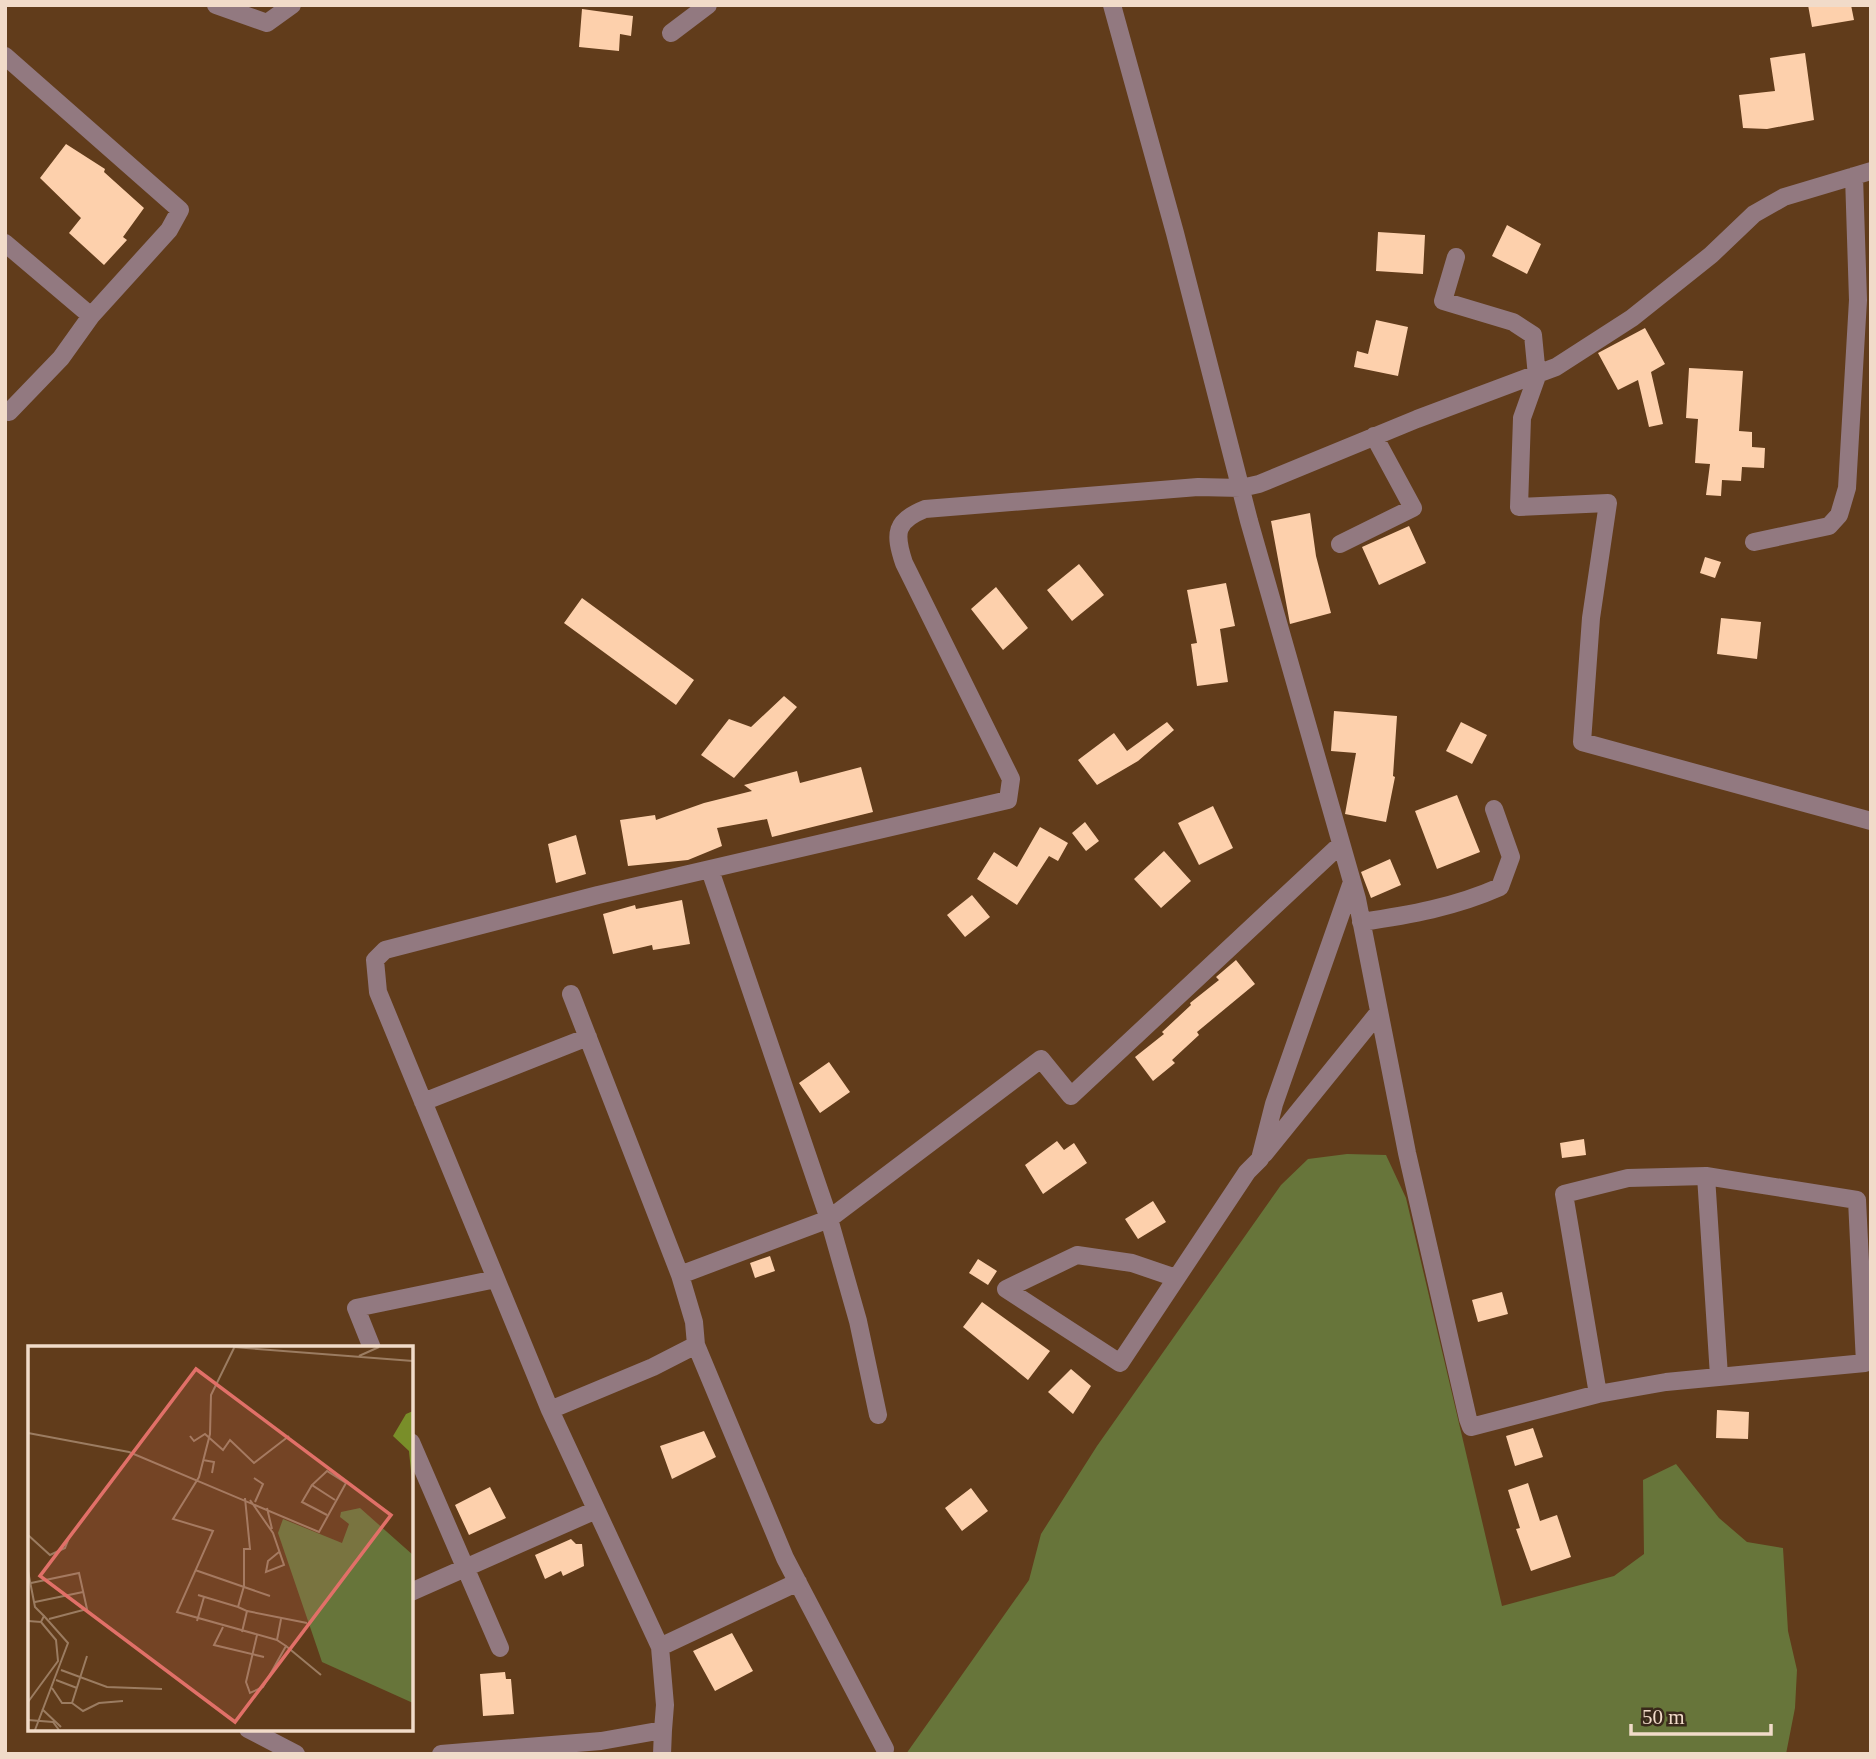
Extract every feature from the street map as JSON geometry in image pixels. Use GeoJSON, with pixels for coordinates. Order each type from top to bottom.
{"type":"FeatureCollection","features":[{"type":"Feature","properties":{"kind":"street"},"geometry":{"type":"LineString","coordinates":[[216,5],[267,23],[292,5]]}},
{"type":"Feature","properties":{"kind":"street"},"geometry":{"type":"LineString","coordinates":[[671,33],[708,5]]}},
{"type":"Feature","properties":{"kind":"street"},"geometry":{"type":"LineString","coordinates":[[1112,5],[1241,488],[1352,882],[1407,1153],[1471,1427],[1598,1394],[1720,1376],[1865,1363],[1857,1200],[1706,1175],[1628,1178],[1564,1194],[1598,1394]]}},
{"type":"Feature","properties":{"kind":"street"},"geometry":{"type":"LineString","coordinates":[[5,56],[180,210],[169,230],[91,316],[61,358],[9,412],[5,411]]}},
{"type":"Feature","properties":{"kind":"street"},"geometry":{"type":"LineString","coordinates":[[662,1754],[665,1704],[660,1647],[550,1410],[378,992],[375,960],[385,950],[1008,800],[1011,779],[904,563],[898,543],[899,528],[906,516],[925,509],[1198,487],[1241,488],[1259,484],[1451,405],[1536,376],[1632,318],[1711,255],[1754,214],[1784,197],[1862,174],[1847,488],[1839,515],[1829,526],[1754,542]]}},
{"type":"Feature","properties":{"kind":"street"},"geometry":{"type":"LineString","coordinates":[[5,243],[91,316]]}},
{"type":"Feature","properties":{"kind":"street"},"geometry":{"type":"LineString","coordinates":[[1456,257],[1443,300],[1513,322],[1533,335],[1536,376],[1522,418],[1519,507],[1608,503],[1591,618],[1582,742],[1871,821]]}},
{"type":"Feature","properties":{"kind":"street"},"geometry":{"type":"LineString","coordinates":[[1340,544],[1413,508],[1374,436]]}},
{"type":"Feature","properties":{"kind":"street"},"geometry":{"type":"LineString","coordinates":[[1361,922],[1430,911],[1467,901],[1500,887],[1511,857],[1493,809]]}},
{"type":"Feature","properties":{"kind":"street"},"geometry":{"type":"LineString","coordinates":[[680,1275],[829,1219],[1041,1059],[1071,1096],[1341,844]]}},
{"type":"Feature","properties":{"kind":"street"},"geometry":{"type":"LineString","coordinates":[[710,870],[829,1219],[859,1321],[878,1415]]}},
{"type":"Feature","properties":{"kind":"street"},"geometry":{"type":"LineString","coordinates":[[1260,1159],[1274,1104],[1352,882]]}},
{"type":"Feature","properties":{"kind":"street"},"geometry":{"type":"LineString","coordinates":[[571,994],[680,1275],[694,1322],[696,1345],[798,1582],[885,1749]]}},
{"type":"Feature","properties":{"kind":"street"},"geometry":{"type":"LineString","coordinates":[[1176,1278],[1132,1263],[1077,1255],[1006,1289],[1120,1363],[1247,1172],[1379,1012]]}},
{"type":"Feature","properties":{"kind":"street"},"geometry":{"type":"LineString","coordinates":[[423,1102],[588,1037]]}},
{"type":"Feature","properties":{"kind":"street"},"geometry":{"type":"LineString","coordinates":[[1706,1175],[1720,1376]]}},
{"type":"Feature","properties":{"kind":"street"},"geometry":{"type":"LineString","coordinates":[[371,1346],[356,1308],[496,1279]]}},
{"type":"Feature","properties":{"kind":"street"},"geometry":{"type":"LineString","coordinates":[[550,1410],[653,1367],[696,1345]]}},
{"type":"Feature","properties":{"kind":"street"},"geometry":{"type":"LineString","coordinates":[[413,1447],[463,1568],[500,1648]]}},
{"type":"Feature","properties":{"kind":"street"},"geometry":{"type":"LineString","coordinates":[[413,1591],[596,1510]]}},
{"type":"Feature","properties":{"kind":"street"},"geometry":{"type":"LineString","coordinates":[[660,1647],[798,1582]]}},
{"type":"Feature","properties":{"kind":"street"},"geometry":{"type":"LineString","coordinates":[[441,1754],[601,1741],[663,1730]]}},
{"type":"Feature","properties":{"kind":"street"},"geometry":{"type":"LineString","coordinates":[[252,1731],[296,1754]]}},
{"type":"Feature","properties":{"kind":"green space"},"geometry":{"type":"Polygon","coordinates":[[[1347,1154],[1386,1155],[1406,1198],[1502,1606],[1614,1576],[1644,1554],[1643,1480],[1676,1464],[1719,1518],[1747,1542],[1783,1548],[1788,1631],[1797,1670],[1795,1708],[1786,1754],[906,1754],[1029,1580],[1041,1534],[1097,1446],[1281,1185],[1308,1159],[1347,1154]]]}},
{"type":"Feature","properties":{"kind":"building"},"geometry":{"type":"Polygon","coordinates":[[[1808,5],[1851,5],[1854,20],[1812,27],[1808,5]]]}},
{"type":"Feature","properties":{"kind":"building"},"geometry":{"type":"Polygon","coordinates":[[[582,9],[633,16],[631,36],[620,34],[619,51],[579,47],[582,9]]]}},
{"type":"Feature","properties":{"kind":"building"},"geometry":{"type":"Polygon","coordinates":[[[1805,53],[1814,120],[1767,129],[1743,128],[1739,95],[1775,91],[1770,58],[1805,53]]]}},
{"type":"Feature","properties":{"kind":"building"},"geometry":{"type":"Polygon","coordinates":[[[66,144],[105,169],[104,172],[144,208],[123,237],[127,240],[104,265],[69,233],[81,218],[40,178],[66,144]]]}},
{"type":"Feature","properties":{"kind":"building"},"geometry":{"type":"Polygon","coordinates":[[[1507,225],[1541,244],[1527,274],[1492,256],[1507,225]]]}},
{"type":"Feature","properties":{"kind":"building"},"geometry":{"type":"Polygon","coordinates":[[[1378,232],[1425,235],[1423,274],[1376,271],[1378,232]]]}},
{"type":"Feature","properties":{"kind":"building"},"geometry":{"type":"Polygon","coordinates":[[[1376,320],[1408,327],[1398,376],[1354,367],[1357,351],[1368,354],[1376,320]]]}},
{"type":"Feature","properties":{"kind":"building"},"geometry":{"type":"Polygon","coordinates":[[[1645,328],[1665,364],[1651,372],[1663,424],[1649,427],[1638,380],[1618,390],[1598,353],[1645,328]]]}},
{"type":"Feature","properties":{"kind":"building"},"geometry":{"type":"Polygon","coordinates":[[[1689,368],[1743,371],[1739,431],[1752,432],[1752,447],[1765,448],[1764,468],[1742,467],[1741,481],[1722,480],[1721,496],[1706,495],[1710,464],[1695,463],[1698,419],[1686,418],[1689,368]]]}},
{"type":"Feature","properties":{"kind":"building"},"geometry":{"type":"Polygon","coordinates":[[[1310,513],[1316,556],[1331,613],[1290,624],[1271,521],[1310,513]]]}},
{"type":"Feature","properties":{"kind":"building"},"geometry":{"type":"Polygon","coordinates":[[[1409,526],[1426,563],[1379,585],[1362,547],[1409,526]]]}},
{"type":"Feature","properties":{"kind":"building"},"geometry":{"type":"Polygon","coordinates":[[[1705,557],[1721,562],[1715,578],[1700,573],[1705,557]]]}},
{"type":"Feature","properties":{"kind":"building"},"geometry":{"type":"Polygon","coordinates":[[[1079,564],[1104,595],[1072,621],[1047,590],[1079,564]]]}},
{"type":"Feature","properties":{"kind":"building"},"geometry":{"type":"Polygon","coordinates":[[[1226,583],[1235,626],[1220,629],[1228,682],[1197,686],[1191,644],[1197,643],[1187,590],[1226,583]]]}},
{"type":"Feature","properties":{"kind":"building"},"geometry":{"type":"Polygon","coordinates":[[[996,587],[1028,628],[1003,650],[971,609],[996,587]]]}},
{"type":"Feature","properties":{"kind":"building"},"geometry":{"type":"Polygon","coordinates":[[[582,598],[694,680],[676,705],[564,623],[582,598]]]}},
{"type":"Feature","properties":{"kind":"building"},"geometry":{"type":"Polygon","coordinates":[[[1721,618],[1761,622],[1757,659],[1717,654],[1721,618]]]}},
{"type":"Feature","properties":{"kind":"building"},"geometry":{"type":"Polygon","coordinates":[[[784,696],[797,707],[734,778],[701,755],[729,719],[751,727],[784,696]]]}},
{"type":"Feature","properties":{"kind":"building"},"geometry":{"type":"Polygon","coordinates":[[[1334,711],[1397,716],[1395,777],[1386,822],[1345,814],[1356,753],[1331,751],[1334,711]]]}},
{"type":"Feature","properties":{"kind":"building"},"geometry":{"type":"Polygon","coordinates":[[[1167,722],[1174,730],[1138,761],[1097,785],[1078,760],[1114,733],[1127,751],[1167,722]]]}},
{"type":"Feature","properties":{"kind":"building"},"geometry":{"type":"Polygon","coordinates":[[[1461,722],[1487,735],[1472,764],[1446,751],[1461,722]]]}},
{"type":"Feature","properties":{"kind":"building"},"geometry":{"type":"Polygon","coordinates":[[[861,767],[873,812],[772,837],[767,819],[717,828],[722,846],[688,860],[628,866],[620,820],[655,815],[656,820],[704,803],[752,791],[744,785],[797,771],[800,783],[861,767]]]}},
{"type":"Feature","properties":{"kind":"building"},"geometry":{"type":"Polygon","coordinates":[[[1457,795],[1480,852],[1437,869],[1415,811],[1457,795]]]}},
{"type":"Feature","properties":{"kind":"building"},"geometry":{"type":"Polygon","coordinates":[[[1213,806],[1233,848],[1199,865],[1178,823],[1213,806]]]}},
{"type":"Feature","properties":{"kind":"building"},"geometry":{"type":"Polygon","coordinates":[[[1085,822],[1099,841],[1086,851],[1072,833],[1085,822]]]}},
{"type":"Feature","properties":{"kind":"building"},"geometry":{"type":"Polygon","coordinates":[[[1040,827],[1068,843],[1058,861],[1049,856],[1017,905],[977,879],[994,852],[1017,867],[1040,827]]]}},
{"type":"Feature","properties":{"kind":"building"},"geometry":{"type":"Polygon","coordinates":[[[576,835],[586,874],[556,883],[548,844],[576,835]]]}},
{"type":"Feature","properties":{"kind":"building"},"geometry":{"type":"Polygon","coordinates":[[[1164,851],[1191,881],[1161,908],[1134,879],[1164,851]]]}},
{"type":"Feature","properties":{"kind":"building"},"geometry":{"type":"Polygon","coordinates":[[[1390,859],[1401,885],[1371,898],[1361,872],[1390,859]]]}},
{"type":"Feature","properties":{"kind":"building"},"geometry":{"type":"Polygon","coordinates":[[[972,895],[990,917],[965,937],[947,915],[972,895]]]}},
{"type":"Feature","properties":{"kind":"building"},"geometry":{"type":"Polygon","coordinates":[[[682,900],[690,944],[653,950],[652,945],[613,954],[603,914],[635,905],[636,909],[682,900]]]}},
{"type":"Feature","properties":{"kind":"building"},"geometry":{"type":"Polygon","coordinates":[[[1236,960],[1255,984],[1197,1032],[1199,1035],[1172,1060],[1175,1063],[1153,1081],[1135,1057],[1164,1034],[1162,1032],[1191,1005],[1190,1003],[1219,980],[1216,977],[1236,960]]]}},
{"type":"Feature","properties":{"kind":"building"},"geometry":{"type":"Polygon","coordinates":[[[829,1062],[850,1092],[820,1113],[799,1083],[829,1062]]]}},
{"type":"Feature","properties":{"kind":"building"},"geometry":{"type":"Polygon","coordinates":[[[1584,1139],[1586,1155],[1562,1158],[1560,1143],[1584,1139]]]}},
{"type":"Feature","properties":{"kind":"building"},"geometry":{"type":"Polygon","coordinates":[[[1057,1141],[1064,1150],[1074,1143],[1087,1163],[1043,1194],[1025,1165],[1057,1141]]]}},
{"type":"Feature","properties":{"kind":"building"},"geometry":{"type":"Polygon","coordinates":[[[1153,1201],[1166,1222],[1138,1239],[1125,1219],[1153,1201]]]}},
{"type":"Feature","properties":{"kind":"building"},"geometry":{"type":"Polygon","coordinates":[[[770,1256],[775,1271],[755,1278],[750,1263],[770,1256]]]}},
{"type":"Feature","properties":{"kind":"building"},"geometry":{"type":"Polygon","coordinates":[[[978,1259],[997,1271],[988,1285],[969,1273],[978,1259]]]}},
{"type":"Feature","properties":{"kind":"building"},"geometry":{"type":"Polygon","coordinates":[[[1502,1292],[1508,1314],[1478,1322],[1472,1300],[1502,1292]]]}},
{"type":"Feature","properties":{"kind":"building"},"geometry":{"type":"Polygon","coordinates":[[[982,1302],[1050,1351],[1028,1380],[963,1327],[982,1302]]]}},
{"type":"Feature","properties":{"kind":"building"},"geometry":{"type":"Polygon","coordinates":[[[1071,1369],[1091,1386],[1073,1414],[1048,1392],[1071,1369]]]}},
{"type":"Feature","properties":{"kind":"building"},"geometry":{"type":"Polygon","coordinates":[[[1717,1410],[1749,1412],[1748,1439],[1716,1438],[1717,1410]]]}},
{"type":"Feature","properties":{"kind":"building"},"geometry":{"type":"Polygon","coordinates":[[[1533,1428],[1543,1457],[1515,1466],[1506,1436],[1533,1428]]]}},
{"type":"Feature","properties":{"kind":"building"},"geometry":{"type":"Polygon","coordinates":[[[704,1431],[716,1457],[672,1479],[660,1446],[704,1431]]]}},
{"type":"Feature","properties":{"kind":"building"},"geometry":{"type":"Polygon","coordinates":[[[1528,1483],[1540,1521],[1557,1515],[1571,1557],[1531,1571],[1516,1529],[1520,1528],[1508,1490],[1528,1483]]]}},
{"type":"Feature","properties":{"kind":"building"},"geometry":{"type":"Polygon","coordinates":[[[490,1487],[506,1518],[469,1535],[455,1505],[490,1487]]]}},
{"type":"Feature","properties":{"kind":"building"},"geometry":{"type":"Polygon","coordinates":[[[971,1488],[988,1511],[962,1531],[945,1508],[971,1488]]]}},
{"type":"Feature","properties":{"kind":"building"},"geometry":{"type":"Polygon","coordinates":[[[571,1539],[576,1544],[582,1544],[584,1566],[563,1576],[561,1571],[545,1579],[535,1555],[571,1539]]]}},
{"type":"Feature","properties":{"kind":"building"},"geometry":{"type":"Polygon","coordinates":[[[732,1633],[753,1671],[715,1691],[693,1651],[732,1633]]]}},
{"type":"Feature","properties":{"kind":"building"},"geometry":{"type":"Polygon","coordinates":[[[505,1672],[506,1679],[511,1679],[514,1714],[483,1716],[480,1674],[505,1672]]]}}]}
